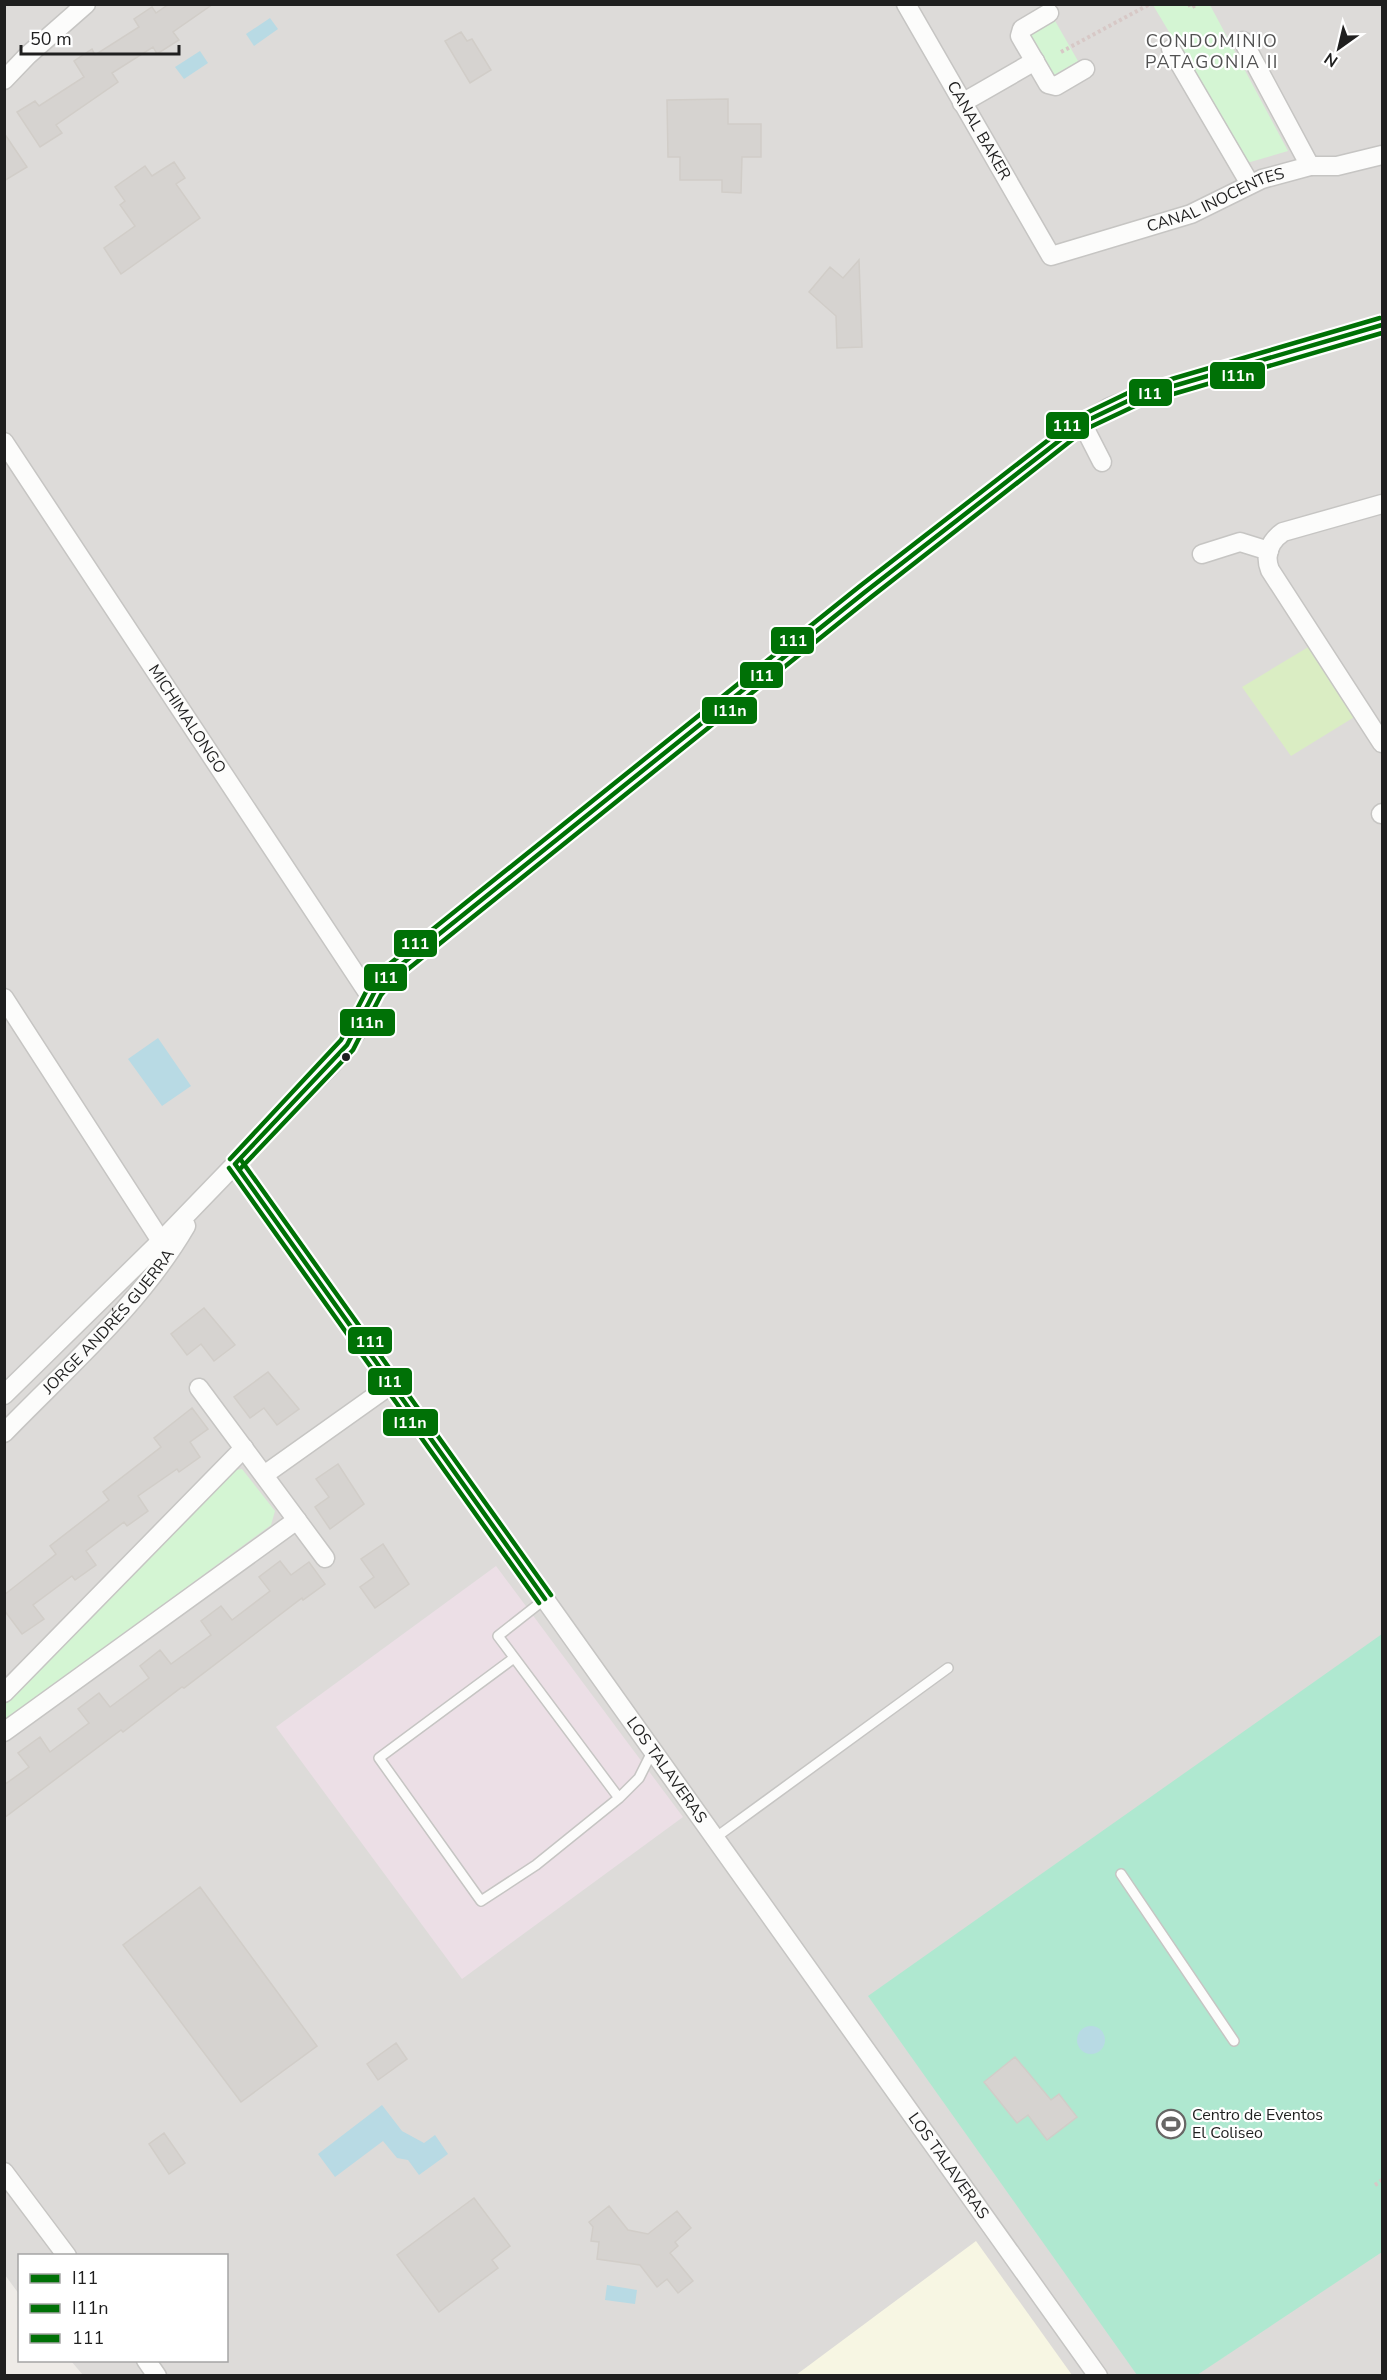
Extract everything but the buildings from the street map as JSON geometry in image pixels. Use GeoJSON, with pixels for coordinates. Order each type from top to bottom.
{"type":"FeatureCollection","features":[{"type":"Feature","properties":{"kind":"street"},"geometry":{"type":"LineString","coordinates":[[4,80],[28,55],[86,4]]}},
{"type":"Feature","properties":{"kind":"street","name":"CANAL BAKER"},"geometry":{"type":"LineString","coordinates":[[906,4],[1051,256]]}},
{"type":"Feature","properties":{"kind":"street"},"geometry":{"type":"LineString","coordinates":[[1049,13],[1022,29],[1020,36],[1048,84],[1056,86],[1085,69]]}},
{"type":"Feature","properties":{"kind":"street"},"geometry":{"type":"LineString","coordinates":[[1243,41],[1310,166]]}},
{"type":"Feature","properties":{"kind":"street"},"geometry":{"type":"LineString","coordinates":[[1170,49],[1250,184]]}},
{"type":"Feature","properties":{"kind":"street"},"geometry":{"type":"LineString","coordinates":[[963,103],[1035,61]]}},
{"type":"Feature","properties":{"kind":"street","name":"CANAL INOCENTES"},"geometry":{"type":"LineString","coordinates":[[1051,256],[1191,214],[1250,184],[1310,166],[1337,166],[1383,155]]}},
{"type":"Feature","properties":{"kind":"street","name":"JORGE ANDRÉS GUERRA"},"geometry":{"type":"LineString","coordinates":[[4,1395],[161,1241],[347,1046],[358,1030],[370,996],[387,975],[865,592],[1082,423],[1136,397],[1383,325]]}},
{"type":"Feature","properties":{"kind":"street"},"geometry":{"type":"LineString","coordinates":[[1082,423],[1102,462]]}},
{"type":"Feature","properties":{"kind":"street","name":"MICHIMALONGO"},"geometry":{"type":"LineString","coordinates":[[4,442],[370,996]]}},
{"type":"Feature","properties":{"kind":"street"},"geometry":{"type":"LineString","coordinates":[[1383,504],[1283,532],[1273,542],[1267,560],[1270,570],[1383,743]]}},
{"type":"Feature","properties":{"kind":"street"},"geometry":{"type":"LineString","coordinates":[[1202,554],[1240,542],[1269,551]]}},
{"type":"Feature","properties":{"kind":"street"},"geometry":{"type":"LineString","coordinates":[[4,998],[161,1241]]}},
{"type":"Feature","properties":{"kind":"street","name":"LOS TALAVERAS"},"geometry":{"type":"LineString","coordinates":[[236,1164],[1098,2376]]}},
{"type":"Feature","properties":{"kind":"street","name":"JORGE ANDRÉS GUERRA"},"geometry":{"type":"LineString","coordinates":[[4,1433],[135,1299],[168,1257],[200,1201]]}},
{"type":"Feature","properties":{"kind":"street"},"geometry":{"type":"LineString","coordinates":[[264,1475],[392,1384]]}},
{"type":"Feature","properties":{"kind":"street"},"geometry":{"type":"LineString","coordinates":[[199,1388],[325,1558]]}},
{"type":"Feature","properties":{"kind":"street"},"geometry":{"type":"LineString","coordinates":[[4,1693],[244,1448]]}},
{"type":"Feature","properties":{"kind":"street"},"geometry":{"type":"LineString","coordinates":[[4,1732],[297,1520]]}},
{"type":"Feature","properties":{"kind":"street"},"geometry":{"type":"LineString","coordinates":[[4,2172],[66,2254]]}},
{"type":"Feature","properties":{"kind":"street"},"geometry":{"type":"LineString","coordinates":[[147,2362],[157,2376]]}},
{"type":"Feature","properties":{"kind":"lane"},"geometry":{"type":"LineString","coordinates":[[545,1599],[498,1636],[619,1798]]}},
{"type":"Feature","properties":{"kind":"lane"},"geometry":{"type":"LineString","coordinates":[[514,1658],[379,1758],[481,1901],[536,1865],[619,1798],[639,1778],[653,1750]]}},
{"type":"Feature","properties":{"kind":"lane"},"geometry":{"type":"LineString","coordinates":[[715,1838],[948,1668]]}},
{"type":"Feature","properties":{"kind":"lane"},"geometry":{"type":"LineString","coordinates":[[1121,1874],[1234,2041]]}},
{"type":"Feature","properties":{"kind":"path"},"geometry":{"type":"LineString","coordinates":[[1061,52],[1150,4]]}},
{"type":"Feature","properties":{"kind":"path"},"geometry":{"type":"LineString","coordinates":[[1189,4],[1191,8],[1197,4]]}},
{"type":"Feature","properties":{"kind":"path"},"geometry":{"type":"LineString","coordinates":[[1375,2185],[1383,2180]]}},
{"type":"Feature","properties":{"kind":"shaded area"},"geometry":{"type":"Polygon","coordinates":[[[5,5],[1382,5],[1382,2375],[83,2375],[72,2362],[228,2362],[228,2254],[18,2254],[18,2293],[5,2275],[5,5]]]}},
{"type":"Feature","properties":{"kind":"shaded area"},"geometry":{"type":"Polygon","coordinates":[[[496,1566],[683,1817],[462,1979],[276,1727],[496,1566]]]}},
{"type":"Feature","properties":{"kind":"shaded area"},"geometry":{"type":"Polygon","coordinates":[[[976,2241],[1072,2375],[796,2375],[976,2241]]]}},
{"type":"Feature","properties":{"kind":"green space"},"geometry":{"type":"Polygon","coordinates":[[[1153,5],[1210,5],[1288,151],[1247,163],[1153,5]]]}},
{"type":"Feature","properties":{"kind":"green space"},"geometry":{"type":"Polygon","coordinates":[[[1054,19],[1078,61],[1049,78],[1025,36],[1054,19]]]}},
{"type":"Feature","properties":{"kind":"green space"},"geometry":{"type":"Polygon","coordinates":[[[1310,646],[1356,716],[1291,756],[1242,687],[1310,646]]]}},
{"type":"Feature","properties":{"kind":"green space"},"geometry":{"type":"Polygon","coordinates":[[[242,1469],[275,1511],[271,1525],[5,1721],[5,1700],[229,1471],[242,1469]]]}},
{"type":"Feature","properties":{"kind":"green space","name":"Centro de Eventos El Coliseo"},"geometry":{"type":"Polygon","coordinates":[[[1382,1634],[1382,2252],[1197,2375],[1137,2375],[868,1996],[1382,1634]]]}},
{"type":"Feature","properties":{"kind":"water"},"geometry":{"type":"Polygon","coordinates":[[[270,18],[278,29],[254,46],[246,34],[270,18]]]}},
{"type":"Feature","properties":{"kind":"water"},"geometry":{"type":"Polygon","coordinates":[[[200,51],[208,63],[184,79],[175,67],[200,51]]]}},
{"type":"Feature","properties":{"kind":"water"},"geometry":{"type":"Polygon","coordinates":[[[158,1038],[191,1086],[162,1106],[128,1059],[158,1038]]]}},
{"type":"Feature","properties":{"kind":"water"},"geometry":{"type":"Polygon","coordinates":[[[1091,2026],[1101,2030],[1105,2040],[1101,2050],[1091,2054],[1081,2050],[1077,2040],[1081,2030],[1091,2026]]]}},
{"type":"Feature","properties":{"kind":"water"},"geometry":{"type":"Polygon","coordinates":[[[382,2105],[402,2131],[424,2143],[435,2135],[448,2154],[419,2175],[408,2160],[397,2158],[383,2141],[335,2177],[318,2154],[382,2105]]]}},
{"type":"Feature","properties":{"kind":"water"},"geometry":{"type":"Polygon","coordinates":[[[607,2285],[637,2290],[635,2304],[605,2300],[607,2285]]]}},
{"type":"Feature","properties":{"kind":"transit line","name":"111"},"geometry":{"type":"LineString","coordinates":[[230,1159],[341,1040],[368,988],[382,970],[860,586],[1078,417],[1134,390],[1380,318]]}},
{"type":"Feature","properties":{"kind":"transit line","name":"I11"},"geometry":{"type":"LineString","coordinates":[[235,1164],[347,1045],[375,991],[387,976],[865,592],[1082,423],[1136,397],[1382,325]]}},
{"type":"Feature","properties":{"kind":"transit line","name":"I11n"},"geometry":{"type":"LineString","coordinates":[[240,1169],[353,1050],[381,995],[392,982],[870,598],[1086,429],[1139,404],[1382,333]]}},
{"type":"Feature","properties":{"kind":"transit line","name":"111"},"geometry":{"type":"LineString","coordinates":[[241,1160],[551,1595]]}},
{"type":"Feature","properties":{"kind":"transit line","name":"I11"},"geometry":{"type":"LineString","coordinates":[[235,1164],[545,1599]]}},
{"type":"Feature","properties":{"kind":"transit line","name":"I11n"},"geometry":{"type":"LineString","coordinates":[[229,1168],[539,1603]]}},
{"type":"Feature","properties":{"kind":"place","name":"Centro de Eventos El Coliseo"},"geometry":{"type":"Point","coordinates":[1171,2124]}},
{"type":"Feature","properties":{"kind":"district","name":"CONDOMINIO PATAGONIA II"},"geometry":{"type":"Point","coordinates":[1212,51]}}]}
